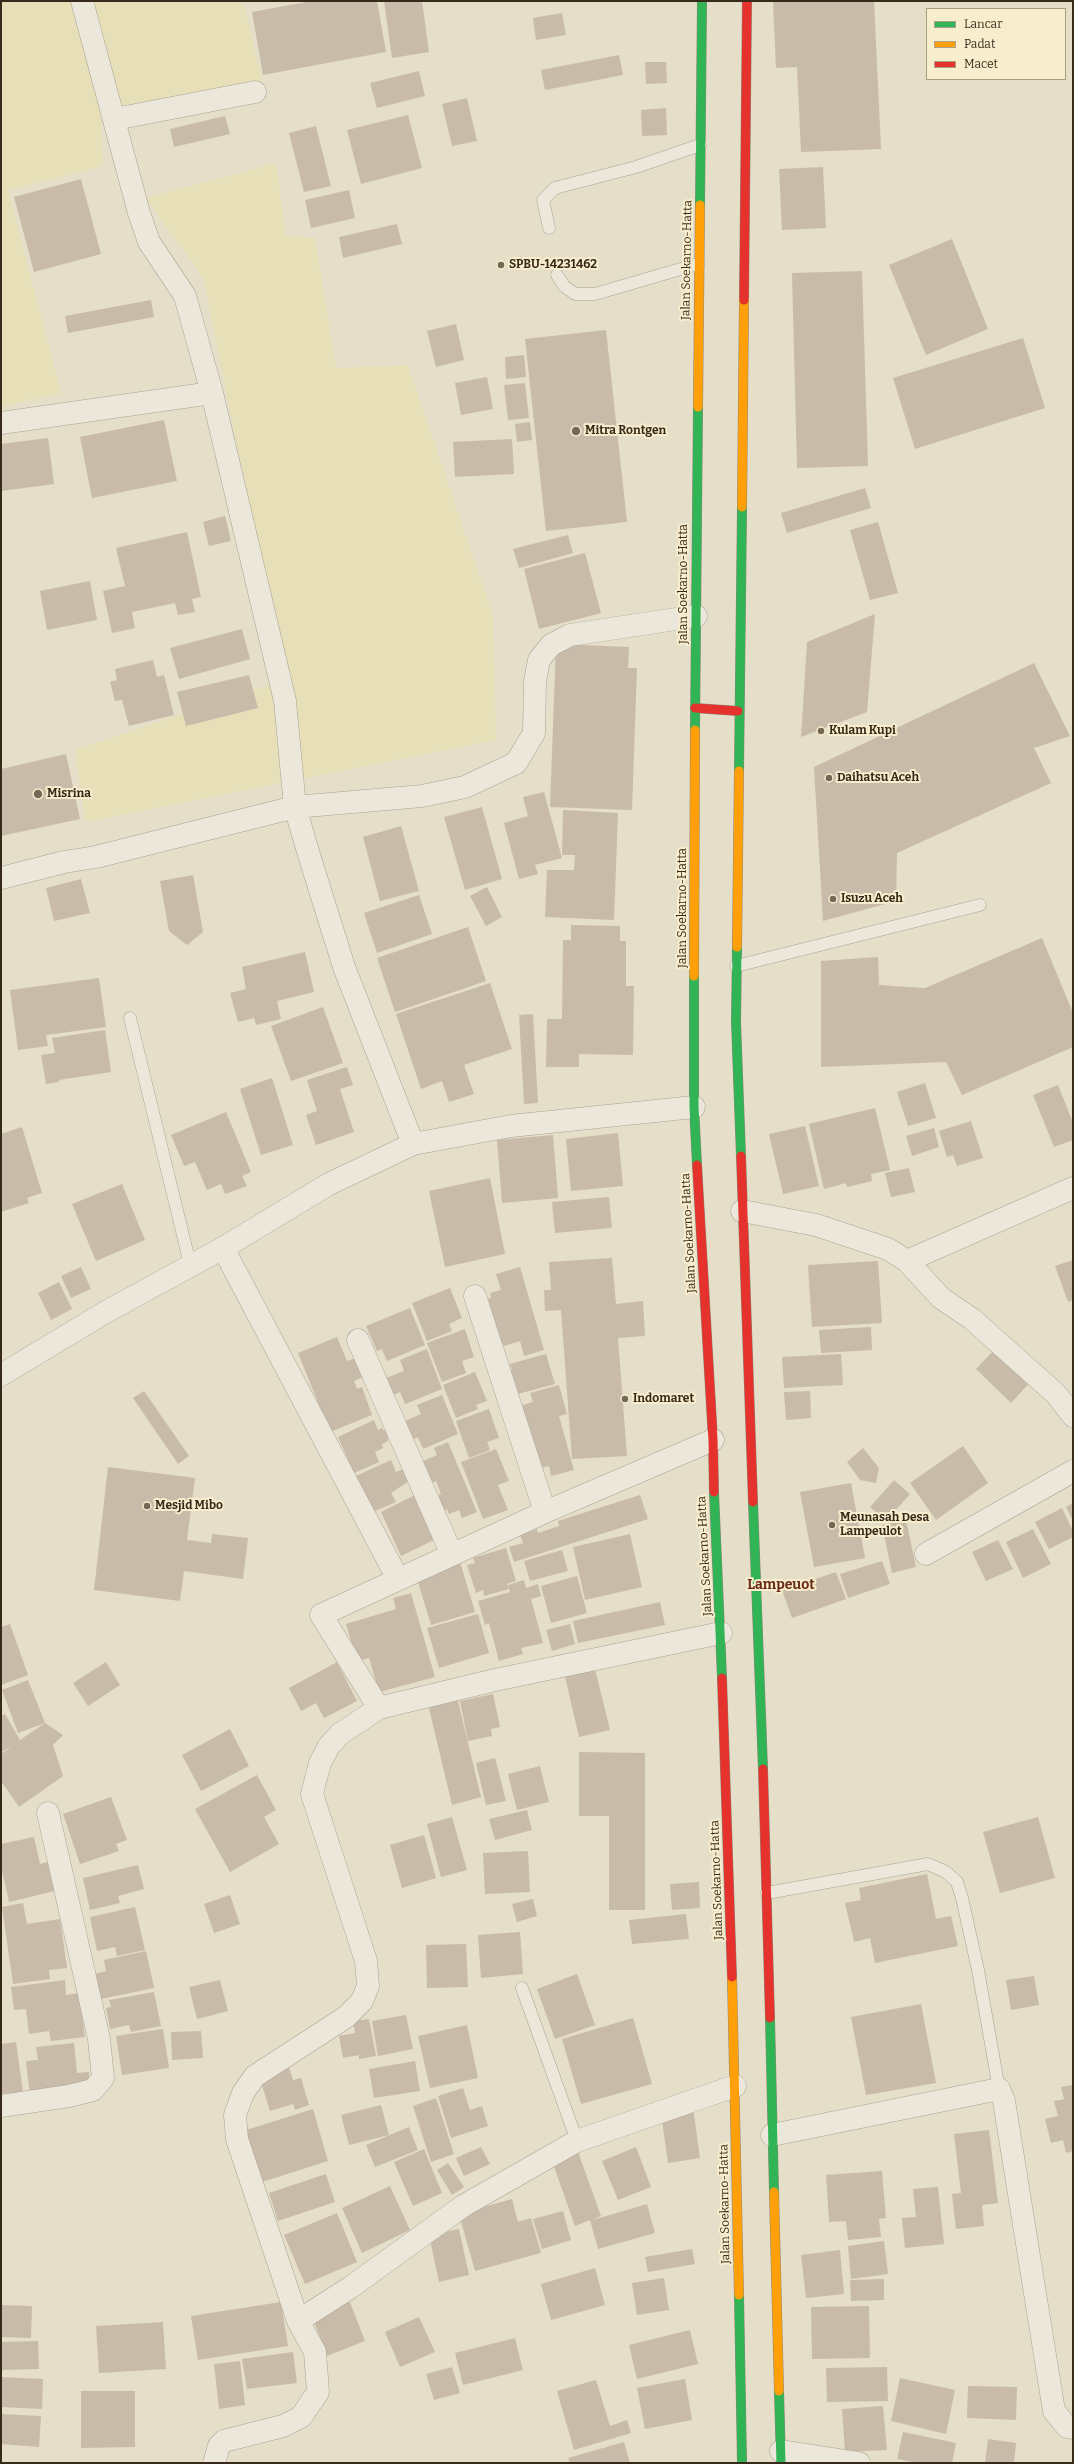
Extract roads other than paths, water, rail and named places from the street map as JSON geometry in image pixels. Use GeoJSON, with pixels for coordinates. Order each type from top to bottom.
{"type":"FeatureCollection","features":[{"type":"Feature","properties":{"kind":"highway","name":"Jalan Soekarno-Hatta"},"geometry":{"type":"LineString","coordinates":[[702,1],[698,264],[694,1107],[713,1440],[714,1533],[721,1633],[735,2086],[742,2463]]}},
{"type":"Feature","properties":{"kind":"highway"},"geometry":{"type":"LineString","coordinates":[[748,1],[736,966],[742,1211],[767,1893],[781,2457]]}},
{"type":"Feature","properties":{"kind":"highway"},"geometry":{"type":"LineString","coordinates":[[695,708],[738,711]]}},
{"type":"Feature","properties":{"kind":"street"},"geometry":{"type":"LineString","coordinates":[[82,1],[115,119],[139,213],[149,242],[185,296],[212,393],[285,701],[295,807],[344,967],[413,1144]]}},
{"type":"Feature","properties":{"kind":"street"},"geometry":{"type":"LineString","coordinates":[[115,119],[255,92]]}},
{"type":"Feature","properties":{"kind":"street"},"geometry":{"type":"LineString","coordinates":[[1,423],[212,393]]}},
{"type":"Feature","properties":{"kind":"street"},"geometry":{"type":"LineString","coordinates":[[1,878],[96,857],[295,807],[448,792],[499,772],[516,763],[534,733],[535,681],[540,660],[551,645],[570,635],[696,616]]}},
{"type":"Feature","properties":{"kind":"street"},"geometry":{"type":"LineString","coordinates":[[1,1375],[190,1264],[223,1248],[329,1184],[413,1144],[511,1126],[694,1107]]}},
{"type":"Feature","properties":{"kind":"street"},"geometry":{"type":"LineString","coordinates":[[907,1261],[1073,1188]]}},
{"type":"Feature","properties":{"kind":"street"},"geometry":{"type":"LineString","coordinates":[[742,1211],[816,1225],[888,1249],[907,1261],[941,1298],[972,1319],[1056,1394],[1073,1416]]}},
{"type":"Feature","properties":{"kind":"street"},"geometry":{"type":"LineString","coordinates":[[223,1248],[398,1579]]}},
{"type":"Feature","properties":{"kind":"street"},"geometry":{"type":"LineString","coordinates":[[475,1296],[545,1512]]}},
{"type":"Feature","properties":{"kind":"street"},"geometry":{"type":"LineString","coordinates":[[358,1340],[452,1555]]}},
{"type":"Feature","properties":{"kind":"street"},"geometry":{"type":"LineString","coordinates":[[379,1708],[321,1615],[545,1512],[713,1440]]}},
{"type":"Feature","properties":{"kind":"street"},"geometry":{"type":"LineString","coordinates":[[926,1554],[1073,1470]]}},
{"type":"Feature","properties":{"kind":"street"},"geometry":{"type":"LineString","coordinates":[[214,2463],[219,2446],[224,2441],[283,2426],[301,2417],[318,2392],[315,2352],[298,2321],[236,2139],[234,2115],[244,2093],[255,2076],[346,2017],[362,2001],[368,1986],[366,1961],[312,1794],[320,1763],[329,1746],[340,1734],[379,1708],[496,1680],[721,1633]]}},
{"type":"Feature","properties":{"kind":"street"},"geometry":{"type":"LineString","coordinates":[[1,2106],[69,2096],[93,2090],[103,2078],[99,2039],[48,1813]]}},
{"type":"Feature","properties":{"kind":"street"},"geometry":{"type":"LineString","coordinates":[[298,2321],[351,2287],[463,2206],[577,2141],[735,2086]]}},
{"type":"Feature","properties":{"kind":"street"},"geometry":{"type":"LineString","coordinates":[[772,2135],[999,2089],[1004,2101],[1054,2411],[1068,2427],[1073,2428]]}},
{"type":"Feature","properties":{"kind":"street"},"geometry":{"type":"LineString","coordinates":[[781,2457],[859,2463]]}},
{"type":"Feature","properties":{"kind":"lane"},"geometry":{"type":"LineString","coordinates":[[549,228],[543,200],[555,188],[636,167],[700,145]]}},
{"type":"Feature","properties":{"kind":"lane"},"geometry":{"type":"LineString","coordinates":[[557,276],[564,286],[575,294],[595,294],[698,264]]}},
{"type":"Feature","properties":{"kind":"lane"},"geometry":{"type":"LineString","coordinates":[[736,966],[980,905]]}},
{"type":"Feature","properties":{"kind":"lane"},"geometry":{"type":"LineString","coordinates":[[130,1018],[190,1264]]}},
{"type":"Feature","properties":{"kind":"lane"},"geometry":{"type":"LineString","coordinates":[[767,1893],[928,1864],[946,1872],[957,1882],[962,1898],[978,1970],[999,2089]]}},
{"type":"Feature","properties":{"kind":"lane"},"geometry":{"type":"LineString","coordinates":[[522,1988],[577,2141]]}},
{"type":"Feature","properties":{"kind":"place","name":"SPBU-14231462"},"geometry":{"type":"Point","coordinates":[501,265]}},
{"type":"Feature","properties":{"kind":"place","name":"Mitra Rontgen"},"geometry":{"type":"Point","coordinates":[576,431]}},
{"type":"Feature","properties":{"kind":"place","name":"Kulam Kupi"},"geometry":{"type":"Point","coordinates":[821,731]}},
{"type":"Feature","properties":{"kind":"place","name":"Daihatsu Aceh"},"geometry":{"type":"Point","coordinates":[829,778]}},
{"type":"Feature","properties":{"kind":"place","name":"Misrina"},"geometry":{"type":"Point","coordinates":[38,794]}},
{"type":"Feature","properties":{"kind":"place","name":"Isuzu Aceh"},"geometry":{"type":"Point","coordinates":[833,899]}},
{"type":"Feature","properties":{"kind":"place","name":"Indomaret"},"geometry":{"type":"Point","coordinates":[625,1399]}},
{"type":"Feature","properties":{"kind":"place","name":"Mesjid Mibo"},"geometry":{"type":"Point","coordinates":[147,1506]}},
{"type":"Feature","properties":{"kind":"place","name":"Meunasah Desa Lampeulot"},"geometry":{"type":"Point","coordinates":[832,1525]}},
{"type":"Feature","properties":{"kind":"district","name":"Lampeuot"},"geometry":{"type":"Point","coordinates":[781,1585]}}]}
